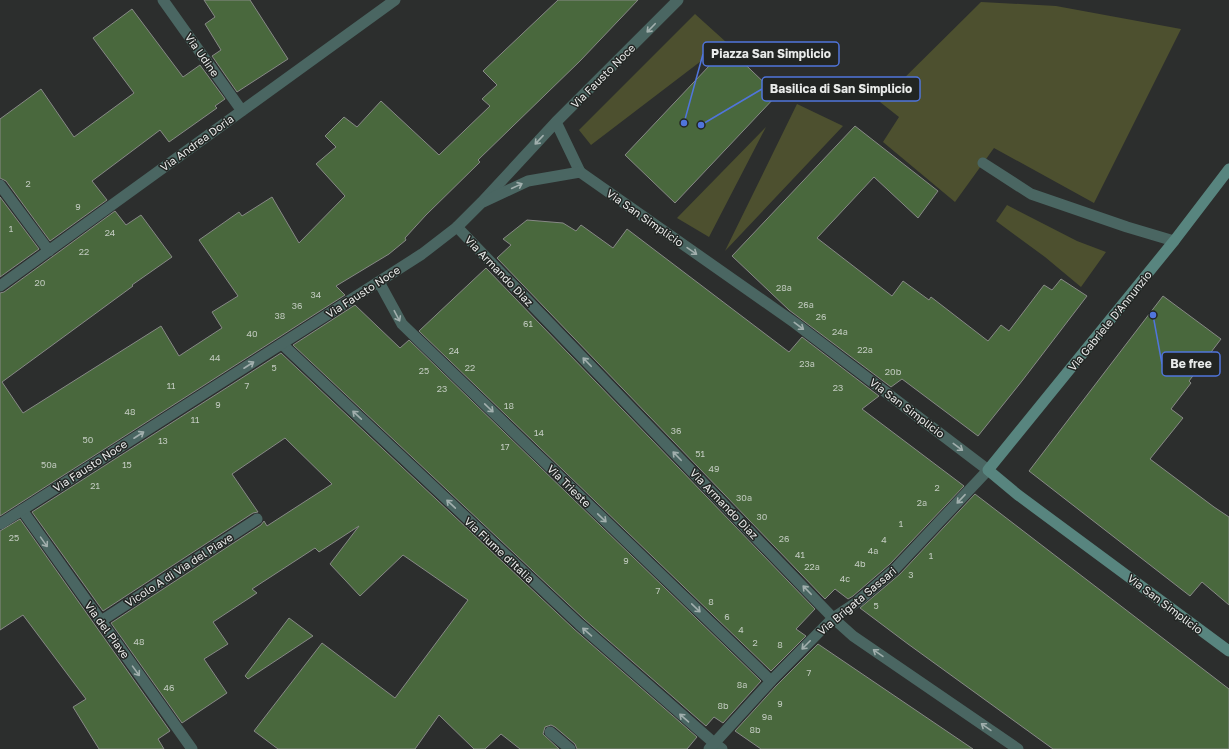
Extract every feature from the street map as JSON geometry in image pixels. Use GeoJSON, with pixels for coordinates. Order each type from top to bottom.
{"type":"FeatureCollection","features":[{"type":"Feature","properties":{"kind":"main road","name":"Via Gabriele D'Annunzio"},"geometry":{"type":"LineString","coordinates":[[988,470],[1174,241],[1229,169]]}},
{"type":"Feature","properties":{"kind":"main road","name":"Via San Simplicio"},"geometry":{"type":"LineString","coordinates":[[988,470],[1229,651]]}},
{"type":"Feature","properties":{"kind":"street","name":"Via Udine"},"geometry":{"type":"LineString","coordinates":[[163,0],[242,111]]}},
{"type":"Feature","properties":{"kind":"street","name":"Via Andrea Doria"},"geometry":{"type":"LineString","coordinates":[[0,286],[394,0]]}},
{"type":"Feature","properties":{"kind":"street","name":"Via Fausto Noce"},"geometry":{"type":"LineString","coordinates":[[0,524],[379,282],[422,254],[457,227],[556,122],[678,0]]}},
{"type":"Feature","properties":{"kind":"street","name":"Via San Simplicio"},"geometry":{"type":"LineString","coordinates":[[556,122],[580,172],[796,323],[988,470]]}},
{"type":"Feature","properties":{"kind":"street"},"geometry":{"type":"LineString","coordinates":[[983,162],[1031,194],[1127,227],[1174,241]]}},
{"type":"Feature","properties":{"kind":"street"},"geometry":{"type":"LineString","coordinates":[[481,203],[528,181],[580,172]]}},
{"type":"Feature","properties":{"kind":"street"},"geometry":{"type":"LineString","coordinates":[[0,185],[49,250]]}},
{"type":"Feature","properties":{"kind":"street","name":"Via Armando Diaz"},"geometry":{"type":"LineString","coordinates":[[457,227],[833,618],[853,636],[1018,749]]}},
{"type":"Feature","properties":{"kind":"street","name":"Via Trieste"},"geometry":{"type":"LineString","coordinates":[[379,282],[402,324],[771,681]]}},
{"type":"Feature","properties":{"kind":"street","name":"Via Fiume d'Italia"},"geometry":{"type":"LineString","coordinates":[[282,344],[578,624],[715,747]]}},
{"type":"Feature","properties":{"kind":"street","name":"Via Brigata Sassari"},"geometry":{"type":"LineString","coordinates":[[715,747],[771,681],[833,618],[857,602],[896,569],[988,470]]}},
{"type":"Feature","properties":{"kind":"street","name":"Via del Piave"},"geometry":{"type":"LineString","coordinates":[[22,510],[192,749]]}},
{"type":"Feature","properties":{"kind":"street","name":"Vicolo A di Via del Piave"},"geometry":{"type":"LineString","coordinates":[[101,622],[257,519]]}},
{"type":"Feature","properties":{"kind":"street"},"geometry":{"type":"LineString","coordinates":[[550,732],[570,749]]}},
{"type":"Feature","properties":{"kind":"green space"},"geometry":{"type":"Polygon","coordinates":[[[981,2],[1056,6],[1181,29],[1094,203],[994,148],[955,202],[883,142],[899,117],[880,102],[981,2]]]}},
{"type":"Feature","properties":{"kind":"green space"},"geometry":{"type":"Polygon","coordinates":[[[695,14],[726,42],[591,145],[579,130],[695,14]]]}},
{"type":"Feature","properties":{"kind":"green space"},"geometry":{"type":"Polygon","coordinates":[[[797,104],[843,126],[725,251],[797,104]]]}},
{"type":"Feature","properties":{"kind":"green space"},"geometry":{"type":"Polygon","coordinates":[[[766,127],[709,237],[677,218],[766,127]]]}},
{"type":"Feature","properties":{"kind":"green space"},"geometry":{"type":"Polygon","coordinates":[[[1007,205],[1077,241],[1106,252],[1081,287],[1045,257],[996,221],[1007,205]]]}},
{"type":"Feature","properties":{"kind":"building"},"geometry":{"type":"Polygon","coordinates":[[[204,0],[250,0],[288,59],[237,92],[212,56],[221,50],[205,24],[215,17],[204,0]]]}},
{"type":"Feature","properties":{"kind":"building"},"geometry":{"type":"Polygon","coordinates":[[[558,0],[638,0],[580,61],[478,160],[480,162],[426,215],[405,238],[406,240],[389,254],[336,286],[345,295],[0,516],[0,293],[4,292],[115,211],[126,225],[141,215],[172,257],[2,382],[23,413],[161,326],[179,356],[222,328],[212,312],[238,296],[199,240],[239,212],[242,216],[272,197],[299,243],[345,196],[316,164],[336,147],[325,136],[344,117],[357,127],[381,101],[439,155],[490,106],[482,99],[497,85],[483,71],[558,0]]]}},
{"type":"Feature","properties":{"kind":"building"},"geometry":{"type":"Polygon","coordinates":[[[132,9],[183,77],[200,65],[225,99],[215,106],[217,108],[169,142],[160,130],[92,181],[107,200],[50,241],[6,181],[0,178],[0,119],[41,89],[74,137],[134,93],[93,38],[132,9]]]}},
{"type":"Feature","properties":{"kind":"building"},"geometry":{"type":"Polygon","coordinates":[[[727,47],[777,95],[675,203],[625,155],[727,47]]]}},
{"type":"Feature","properties":{"kind":"building"},"geometry":{"type":"Polygon","coordinates":[[[855,126],[938,191],[918,218],[874,177],[817,238],[892,296],[903,281],[929,300],[931,297],[988,341],[1001,325],[1009,331],[1044,285],[1052,290],[1061,279],[1087,296],[978,436],[902,379],[891,387],[789,310],[732,256],[855,126]]]}},
{"type":"Feature","properties":{"kind":"building"},"geometry":{"type":"Polygon","coordinates":[[[0,197],[39,249],[0,277],[0,197]]]}},
{"type":"Feature","properties":{"kind":"building"},"geometry":{"type":"Polygon","coordinates":[[[527,220],[563,223],[576,231],[581,225],[613,248],[627,229],[789,352],[802,337],[879,396],[862,409],[964,486],[890,564],[853,596],[848,599],[835,589],[825,599],[497,258],[511,245],[503,239],[527,220]]]}},
{"type":"Feature","properties":{"kind":"building"},"geometry":{"type":"Polygon","coordinates":[[[486,268],[815,609],[796,629],[806,636],[771,671],[419,331],[486,268]]]}},
{"type":"Feature","properties":{"kind":"building"},"geometry":{"type":"Polygon","coordinates":[[[1163,296],[1221,339],[1189,381],[1191,383],[1171,409],[1183,418],[1150,459],[1229,517],[1229,605],[1202,582],[1190,596],[1029,471],[1163,296]]]}},
{"type":"Feature","properties":{"kind":"building"},"geometry":{"type":"Polygon","coordinates":[[[355,305],[400,348],[409,340],[761,681],[723,723],[714,717],[706,726],[584,619],[293,345],[355,305]]]}},
{"type":"Feature","properties":{"kind":"building"},"geometry":{"type":"Polygon","coordinates":[[[281,353],[574,629],[697,737],[687,749],[577,749],[575,744],[551,725],[545,727],[543,734],[559,749],[520,749],[501,734],[485,749],[474,749],[439,715],[415,749],[278,749],[254,731],[322,643],[395,698],[468,600],[403,555],[360,596],[330,564],[359,526],[319,552],[315,548],[252,589],[257,593],[213,622],[228,644],[204,659],[227,693],[182,723],[111,623],[261,525],[264,521],[267,526],[332,484],[285,438],[232,474],[258,512],[253,513],[103,611],[32,512],[281,353]]]}},
{"type":"Feature","properties":{"kind":"building"},"geometry":{"type":"Polygon","coordinates":[[[975,494],[1229,689],[1229,749],[1053,749],[860,608],[900,574],[975,494]]]}},
{"type":"Feature","properties":{"kind":"building"},"geometry":{"type":"Polygon","coordinates":[[[20,519],[170,731],[158,739],[164,749],[99,749],[73,707],[86,699],[23,615],[0,630],[0,531],[20,519]]]}},
{"type":"Feature","properties":{"kind":"building"},"geometry":{"type":"Polygon","coordinates":[[[289,618],[313,636],[248,679],[245,676],[289,618]]]}},
{"type":"Feature","properties":{"kind":"building"},"geometry":{"type":"Polygon","coordinates":[[[818,644],[973,749],[761,749],[735,731],[776,686],[818,644]]]}},
{"type":"Feature","properties":{"kind":"place","name":"Piazza San Simplicio"},"geometry":{"type":"Point","coordinates":[684,123]}},
{"type":"Feature","properties":{"kind":"place","name":"Basilica di San Simplicio"},"geometry":{"type":"Point","coordinates":[701,125]}},
{"type":"Feature","properties":{"kind":"place","name":"Be free"},"geometry":{"type":"Point","coordinates":[1153,315]}}]}
